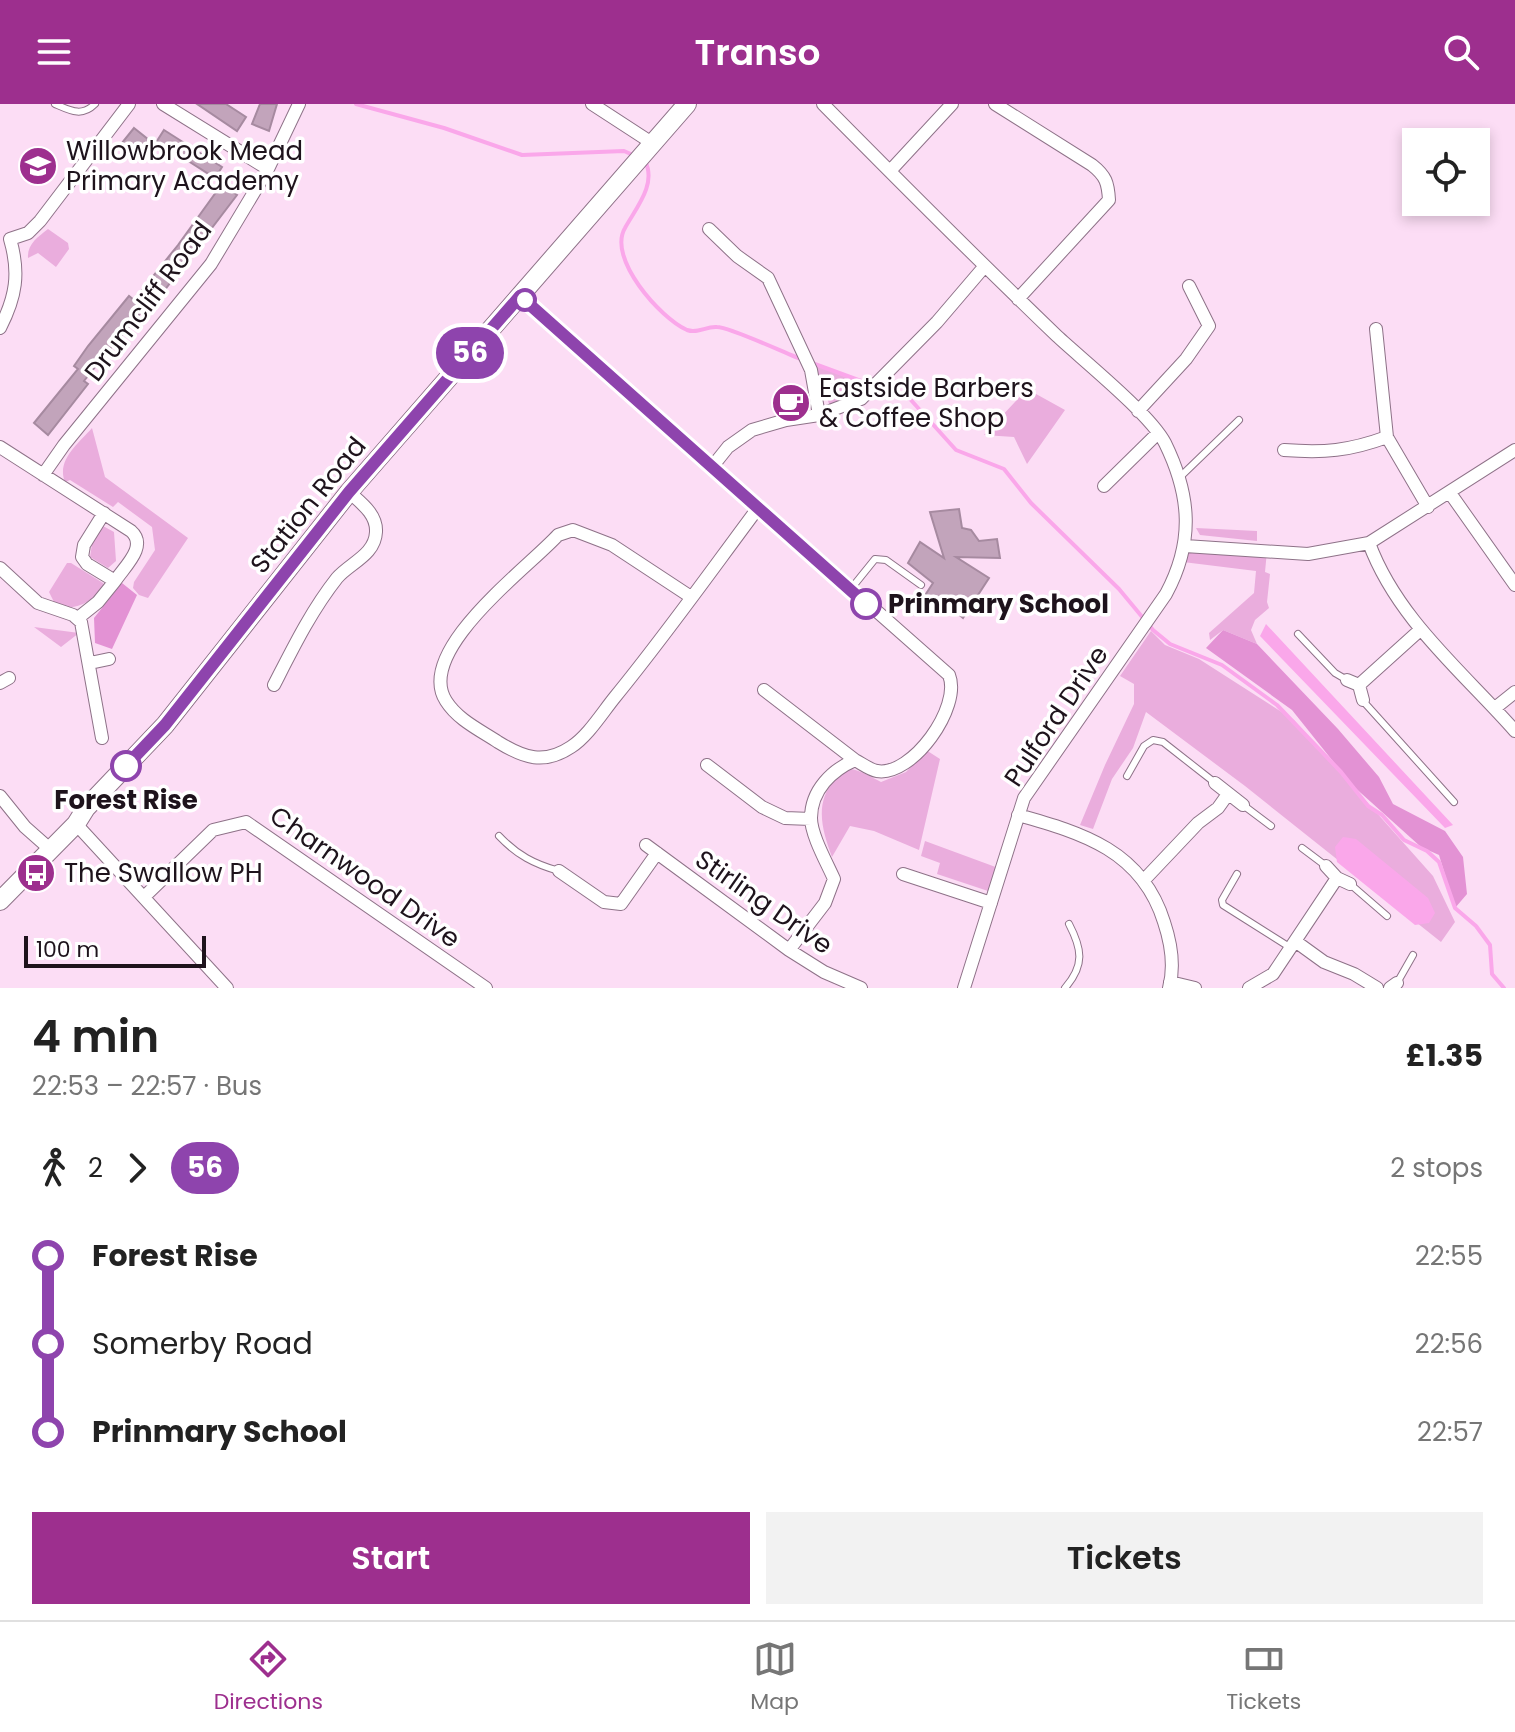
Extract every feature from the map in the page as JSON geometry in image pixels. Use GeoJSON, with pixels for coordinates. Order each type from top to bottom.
{"type":"FeatureCollection","features":[{"type":"Feature","properties":{"kind":"street"},"geometry":{"type":"LineString","coordinates":[[0,328],[16,290],[15,256],[5,238],[28,233],[40,221],[129,104]]}},
{"type":"Feature","properties":{"kind":"street"},"geometry":{"type":"LineString","coordinates":[[163,104],[268,169]]}},
{"type":"Feature","properties":{"kind":"street","name":"Drumcliff Road"},"geometry":{"type":"LineString","coordinates":[[43,475],[211,264],[268,169],[299,104]]}},
{"type":"Feature","properties":{"kind":"street"},"geometry":{"type":"LineString","coordinates":[[592,104],[652,143]]}},
{"type":"Feature","properties":{"kind":"street","name":"Station Road"},"geometry":{"type":"LineString","coordinates":[[0,900],[76,824],[86,808],[165,725],[349,492],[687,104]]}},
{"type":"Feature","properties":{"kind":"street","name":"Pulford Drive"},"geometry":{"type":"LineString","coordinates":[[823,104],[984,267],[1158,433],[1180,477],[1187,514],[1185,546],[1179,570],[1166,594],[1024,798],[964,988]]}},
{"type":"Feature","properties":{"kind":"street"},"geometry":{"type":"LineString","coordinates":[[890,171],[952,104]]}},
{"type":"Feature","properties":{"kind":"street"},"geometry":{"type":"LineString","coordinates":[[995,104],[1092,165],[1104,174],[1108,184],[1109,200],[1018,299]]}},
{"type":"Feature","properties":{"kind":"street"},"geometry":{"type":"LineString","coordinates":[[709,229],[737,256],[768,278],[811,370],[819,415]]}},
{"type":"Feature","properties":{"kind":"street"},"geometry":{"type":"LineString","coordinates":[[712,467],[728,447],[752,430],[819,415],[861,399],[901,361],[984,267]]}},
{"type":"Feature","properties":{"kind":"street"},"geometry":{"type":"LineString","coordinates":[[1138,411],[1186,359],[1209,326],[1189,286]]}},
{"type":"Feature","properties":{"kind":"street"},"geometry":{"type":"LineString","coordinates":[[520,296],[949,675],[952,683],[951,701],[940,724],[920,749],[899,768],[878,771],[855,760],[764,690]]}},
{"type":"Feature","properties":{"kind":"street"},"geometry":{"type":"LineString","coordinates":[[1376,329],[1387,437],[1428,507]]}},
{"type":"Feature","properties":{"kind":"street"},"geometry":{"type":"LineString","coordinates":[[1104,486],[1158,433]]}},
{"type":"Feature","properties":{"kind":"street"},"geometry":{"type":"LineString","coordinates":[[1284,450],[1327,453],[1360,447],[1387,437]]}},
{"type":"Feature","properties":{"kind":"street"},"geometry":{"type":"LineString","coordinates":[[0,447],[131,531],[139,540],[137,549],[115,581],[98,602],[78,618]]}},
{"type":"Feature","properties":{"kind":"street"},"geometry":{"type":"LineString","coordinates":[[1185,546],[1308,554],[1369,543],[1515,450]]}},
{"type":"Feature","properties":{"kind":"street"},"geometry":{"type":"LineString","coordinates":[[274,685],[319,604],[340,576],[366,554],[376,537],[373,517],[349,492]]}},
{"type":"Feature","properties":{"kind":"street"},"geometry":{"type":"LineString","coordinates":[[1450,493],[1515,585]]}},
{"type":"Feature","properties":{"kind":"street"},"geometry":{"type":"LineString","coordinates":[[691,597],[612,545],[573,530],[558,535],[467,623],[439,676],[444,700],[461,719],[527,757],[552,758],[574,745],[633,675],[758,508]]}},
{"type":"Feature","properties":{"kind":"street"},"geometry":{"type":"LineString","coordinates":[[104,513],[84,545],[82,557],[87,564],[115,581]]}},
{"type":"Feature","properties":{"kind":"street"},"geometry":{"type":"LineString","coordinates":[[1369,543],[1379,571],[1420,630],[1515,731]]}},
{"type":"Feature","properties":{"kind":"street"},"geometry":{"type":"LineString","coordinates":[[0,568],[38,603],[78,618],[84,627],[102,738]]}},
{"type":"Feature","properties":{"kind":"street"},"geometry":{"type":"LineString","coordinates":[[1363,700],[1353,682],[1420,630]]}},
{"type":"Feature","properties":{"kind":"street"},"geometry":{"type":"LineString","coordinates":[[90,663],[109,659]]}},
{"type":"Feature","properties":{"kind":"street"},"geometry":{"type":"LineString","coordinates":[[1495,708],[1515,692]]}},
{"type":"Feature","properties":{"kind":"street"},"geometry":{"type":"LineString","coordinates":[[789,950],[825,903],[834,879],[811,819],[818,790],[835,769],[855,760]]}},
{"type":"Feature","properties":{"kind":"street"},"geometry":{"type":"LineString","coordinates":[[707,765],[762,807],[785,818],[811,819]]}},
{"type":"Feature","properties":{"kind":"street"},"geometry":{"type":"LineString","coordinates":[[1215,783],[1243,805]]}},
{"type":"Feature","properties":{"kind":"street"},"geometry":{"type":"LineString","coordinates":[[1144,880],[1198,823],[1218,808],[1228,794]]}},
{"type":"Feature","properties":{"kind":"street"},"geometry":{"type":"LineString","coordinates":[[0,796],[25,827],[51,850]]}},
{"type":"Feature","properties":{"kind":"street"},"geometry":{"type":"LineString","coordinates":[[1018,815],[1104,844],[1134,867],[1160,908],[1172,944],[1170,985],[1195,988]]}},
{"type":"Feature","properties":{"kind":"street","name":"Charnwood Drive"},"geometry":{"type":"LineString","coordinates":[[145,896],[213,830],[246,822],[486,988]]}},
{"type":"Feature","properties":{"kind":"street"},"geometry":{"type":"LineString","coordinates":[[76,824],[227,988]]}},
{"type":"Feature","properties":{"kind":"street","name":"Stirling Drive"},"geometry":{"type":"LineString","coordinates":[[646,845],[789,950],[824,972],[861,988]]}},
{"type":"Feature","properties":{"kind":"street"},"geometry":{"type":"LineString","coordinates":[[559,871],[604,902],[621,904],[657,853]]}},
{"type":"Feature","properties":{"kind":"street"},"geometry":{"type":"LineString","coordinates":[[1326,866],[1337,878],[1350,884]]}},
{"type":"Feature","properties":{"kind":"street"},"geometry":{"type":"LineString","coordinates":[[903,874],[991,903]]}},
{"type":"Feature","properties":{"kind":"street"},"geometry":{"type":"LineString","coordinates":[[1249,988],[1273,974],[1337,878]]}},
{"type":"Feature","properties":{"kind":"street"},"geometry":{"type":"LineString","coordinates":[[1293,944],[1377,988]]}},
{"type":"Feature","properties":{"kind":"lane"},"geometry":{"type":"LineString","coordinates":[[55,104],[76,113],[89,110],[95,104]]}},
{"type":"Feature","properties":{"kind":"lane"},"geometry":{"type":"LineString","coordinates":[[1180,477],[1239,420]]}},
{"type":"Feature","properties":{"kind":"lane"},"geometry":{"type":"LineString","coordinates":[[850,590],[875,559],[886,560],[921,585]]}},
{"type":"Feature","properties":{"kind":"lane"},"geometry":{"type":"LineString","coordinates":[[1298,634],[1335,673],[1353,682]]}},
{"type":"Feature","properties":{"kind":"lane"},"geometry":{"type":"LineString","coordinates":[[1363,700],[1454,802]]}},
{"type":"Feature","properties":{"kind":"lane"},"geometry":{"type":"LineString","coordinates":[[1127,776],[1144,746],[1153,740],[1163,742],[1215,783]]}},
{"type":"Feature","properties":{"kind":"lane"},"geometry":{"type":"LineString","coordinates":[[1243,805],[1271,826]]}},
{"type":"Feature","properties":{"kind":"lane"},"geometry":{"type":"LineString","coordinates":[[499,836],[511,849],[534,864],[559,871]]}},
{"type":"Feature","properties":{"kind":"lane"},"geometry":{"type":"LineString","coordinates":[[1302,848],[1326,866]]}},
{"type":"Feature","properties":{"kind":"lane"},"geometry":{"type":"LineString","coordinates":[[1237,874],[1222,900],[1223,905],[1293,944]]}},
{"type":"Feature","properties":{"kind":"lane"},"geometry":{"type":"LineString","coordinates":[[1350,884],[1387,916]]}},
{"type":"Feature","properties":{"kind":"lane"},"geometry":{"type":"LineString","coordinates":[[1065,988],[1079,965],[1079,944],[1069,924]]}},
{"type":"Feature","properties":{"kind":"lane"},"geometry":{"type":"LineString","coordinates":[[1393,986],[1413,955]]}},
{"type":"Feature","properties":{"kind":"shaded area"},"geometry":{"type":"Polygon","coordinates":[[[48,229],[68,243],[69,249],[56,267],[38,253],[28,258],[31,245],[48,229]]]}},
{"type":"Feature","properties":{"kind":"shaded area"},"geometry":{"type":"Polygon","coordinates":[[[814,366],[863,382],[830,406],[814,366]]]}},
{"type":"Feature","properties":{"kind":"shaded area"},"geometry":{"type":"Polygon","coordinates":[[[1027,389],[1065,410],[1027,464],[1014,437],[984,435],[1027,389]]]}},
{"type":"Feature","properties":{"kind":"shaded area"},"geometry":{"type":"Polygon","coordinates":[[[92,428],[105,477],[188,538],[148,598],[139,595],[133,588],[155,550],[152,527],[118,502],[113,507],[70,480],[65,482],[66,459],[92,428]]]}},
{"type":"Feature","properties":{"kind":"shaded area"},"geometry":{"type":"Polygon","coordinates":[[[103,526],[114,532],[116,561],[108,568],[90,557],[92,544],[103,526]]]}},
{"type":"Feature","properties":{"kind":"shaded area"},"geometry":{"type":"Polygon","coordinates":[[[1196,528],[1257,531],[1257,541],[1200,535],[1196,528]]]}},
{"type":"Feature","properties":{"kind":"shaded area"},"geometry":{"type":"Polygon","coordinates":[[[1185,546],[1267,551],[1265,572],[1270,574],[1269,608],[1255,620],[1251,630],[1257,644],[1223,630],[1210,640],[1209,633],[1254,593],[1256,571],[1183,562],[1185,546]]]}},
{"type":"Feature","properties":{"kind":"shaded area"},"geometry":{"type":"Polygon","coordinates":[[[67,563],[104,586],[89,601],[77,606],[56,606],[49,592],[67,563]]]}},
{"type":"Feature","properties":{"kind":"shaded area"},"geometry":{"type":"Polygon","coordinates":[[[122,583],[137,595],[112,649],[95,643],[94,618],[122,583]]]}},
{"type":"Feature","properties":{"kind":"shaded area"},"geometry":{"type":"Polygon","coordinates":[[[1266,624],[1453,825],[1445,828],[1260,636],[1266,624]]]}},
{"type":"Feature","properties":{"kind":"shaded area"},"geometry":{"type":"Polygon","coordinates":[[[34,627],[79,633],[61,647],[34,627]]]}},
{"type":"Feature","properties":{"kind":"shaded area"},"geometry":{"type":"Polygon","coordinates":[[[1223,630],[1257,644],[1379,777],[1393,804],[1445,831],[1463,857],[1467,894],[1455,908],[1439,855],[1421,847],[1352,785],[1292,710],[1206,648],[1223,630]]]}},
{"type":"Feature","properties":{"kind":"shaded area"},"geometry":{"type":"Polygon","coordinates":[[[1151,631],[1165,645],[1199,659],[1294,720],[1433,876],[1455,922],[1441,942],[1245,786],[1146,712],[1133,748],[1112,779],[1093,829],[1080,825],[1134,704],[1134,684],[1120,676],[1151,631]]]}},
{"type":"Feature","properties":{"kind":"shaded area"},"geometry":{"type":"Polygon","coordinates":[[[926,750],[940,759],[919,850],[874,831],[850,826],[832,857],[823,827],[822,807],[828,788],[837,777],[851,769],[881,782],[906,772],[926,750]]]}},
{"type":"Feature","properties":{"kind":"shaded area"},"geometry":{"type":"Polygon","coordinates":[[[1343,837],[1356,839],[1428,898],[1435,913],[1429,923],[1415,925],[1337,862],[1335,847],[1343,837]]]}},
{"type":"Feature","properties":{"kind":"shaded area"},"geometry":{"type":"Polygon","coordinates":[[[925,841],[1001,869],[991,892],[937,874],[940,863],[921,856],[925,841]]]}},
{"type":"Feature","properties":{"kind":"building"},"geometry":{"type":"Polygon","coordinates":[[[197,104],[226,104],[246,117],[237,131],[197,104]]]}},
{"type":"Feature","properties":{"kind":"building"},"geometry":{"type":"Polygon","coordinates":[[[260,104],[277,104],[269,131],[252,124],[260,104]]]}},
{"type":"Feature","properties":{"kind":"building"},"geometry":{"type":"Polygon","coordinates":[[[134,128],[149,140],[137,156],[121,144],[134,128]]]}},
{"type":"Feature","properties":{"kind":"building"},"geometry":{"type":"Polygon","coordinates":[[[164,130],[222,167],[215,178],[157,141],[164,130]]]}},
{"type":"Feature","properties":{"kind":"building"},"geometry":{"type":"Polygon","coordinates":[[[222,184],[237,195],[151,308],[147,305],[84,381],[88,384],[48,435],[34,423],[78,369],[74,366],[88,346],[129,296],[134,300],[222,184]]]}},
{"type":"Feature","properties":{"kind":"building"},"geometry":{"type":"Polygon","coordinates":[[[959,509],[962,528],[971,530],[979,541],[997,539],[1000,558],[956,557],[989,578],[963,618],[941,599],[937,605],[924,597],[933,583],[908,563],[920,542],[944,558],[930,512],[959,509]]]}},
{"type":"Feature","properties":{"kind":"waterway"},"geometry":{"type":"LineString","coordinates":[[356,104],[444,128],[522,155],[624,151],[633,155]]}},
{"type":"Feature","properties":{"kind":"waterway"},"geometry":{"type":"LineString","coordinates":[[645,161],[647,187],[621,241],[623,255],[639,286],[663,313],[687,330],[724,328],[803,360]]}},
{"type":"Feature","properties":{"kind":"waterway"},"geometry":{"type":"LineString","coordinates":[[812,363],[910,399],[956,450],[1004,469],[1031,503],[1119,589],[1153,630],[1170,644],[1222,665],[1277,705],[1341,772],[1368,806],[1382,815],[1404,840],[1427,851],[1439,862],[1455,908],[1476,926],[1490,945],[1492,974],[1504,988]]}},
{"type":"Feature","properties":{"kind":"bus line","name":"56"},"geometry":{"type":"LineString","coordinates":[[126,766],[165,725],[349,492],[520,296],[866,604]]}},
{"type":"Feature","properties":{"kind":"place","name":"Willowbrook Mead Primary Academy"},"geometry":{"type":"Point","coordinates":[38,166]}},
{"type":"Feature","properties":{"kind":"place","name":"Eastside Barbers & Coffee Shop"},"geometry":{"type":"Point","coordinates":[791,403]}},
{"type":"Feature","properties":{"kind":"place","name":"Prinmary School"},"geometry":{"type":"Point","coordinates":[866,604]}},
{"type":"Feature","properties":{"kind":"place","name":"Forest Rise"},"geometry":{"type":"Point","coordinates":[126,766]}},
{"type":"Feature","properties":{"kind":"place","name":"The Swallow PH"},"geometry":{"type":"Point","coordinates":[36,873]}}]}
